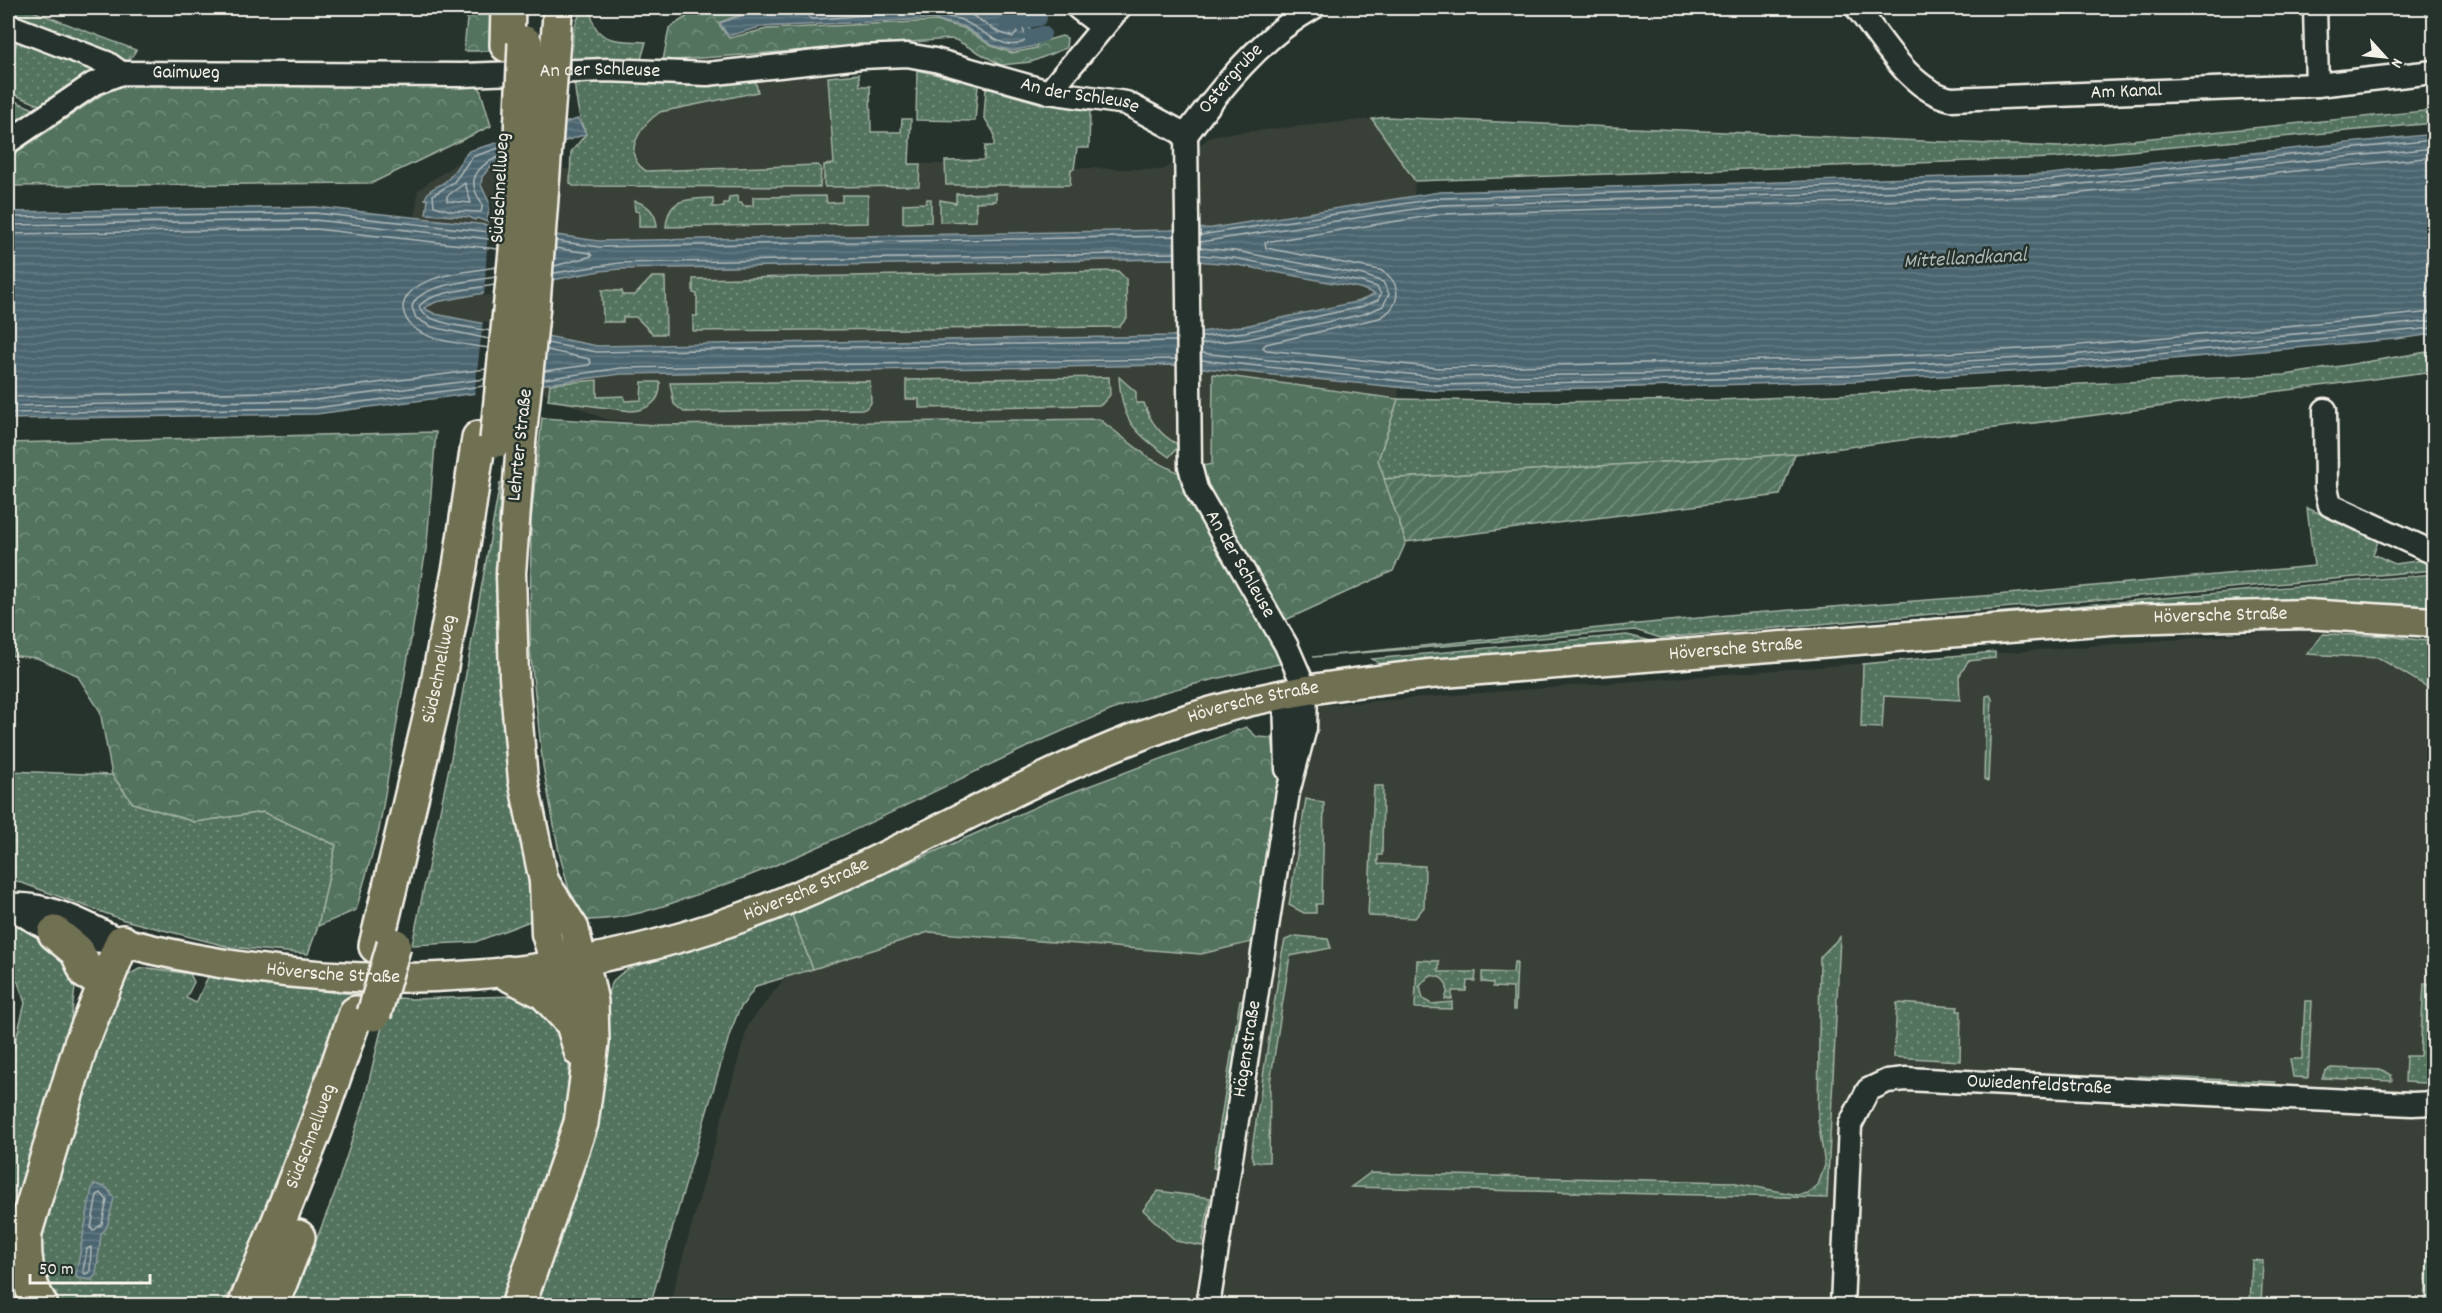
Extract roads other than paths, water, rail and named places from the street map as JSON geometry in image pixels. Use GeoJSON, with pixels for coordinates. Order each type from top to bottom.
{"type":"FeatureCollection","features":[{"type":"Feature","properties":{"kind":"highway","name":"Südschnellweg"},"geometry":{"type":"LineString","coordinates":[[508,8],[529,45]]}},
{"type":"Feature","properties":{"kind":"highway","name":"Südschnellweg"},"geometry":{"type":"LineString","coordinates":[[273,1302],[329,1154],[365,1013],[453,694],[499,440],[489,353],[501,206],[529,45],[525,8]]}},
{"type":"Feature","properties":{"kind":"highway"},"geometry":{"type":"LineString","coordinates":[[55,933],[77,951],[87,973]]}},
{"type":"Feature","properties":{"kind":"highway"},"geometry":{"type":"LineString","coordinates":[[81,1044],[81,1009],[87,973],[101,952],[122,942]]}},
{"type":"Feature","properties":{"kind":"highway"},"geometry":{"type":"LineString","coordinates":[[41,1305],[29,1279],[24,1246],[25,1232],[81,1044],[122,942]]}},
{"type":"Feature","properties":{"kind":"highway"},"geometry":{"type":"LineString","coordinates":[[569,964],[572,1022],[587,1072]]}},
{"type":"Feature","properties":{"kind":"highway"},"geometry":{"type":"LineString","coordinates":[[518,1305],[578,1133],[592,1042],[591,1002],[569,964]]}},
{"type":"Feature","properties":{"kind":"highway"},"geometry":{"type":"LineString","coordinates":[[507,973],[544,992],[572,1022]]}},
{"type":"Feature","properties":{"kind":"highway","name":"Südschnellweg"},"geometry":{"type":"LineString","coordinates":[[245,1305],[365,1013]]}},
{"type":"Feature","properties":{"kind":"highway"},"geometry":{"type":"LineString","coordinates":[[230,1305],[266,1257]]}},
{"type":"Feature","properties":{"kind":"main road","name":"Lehrter Straße"},"geometry":{"type":"LineString","coordinates":[[558,8],[529,45],[535,310],[499,440],[511,573],[514,676],[523,780],[544,881],[574,928],[569,964]]}},
{"type":"Feature","properties":{"kind":"main road","name":"Höversche Straße"},"geometry":{"type":"LineString","coordinates":[[122,942],[214,963],[328,977],[402,978],[507,973],[569,964],[690,935],[743,917],[825,884],[1029,784],[1118,745],[1189,718],[1241,704],[1430,674],[2123,619],[2306,614],[2434,621]]}},
{"type":"Feature","properties":{"kind":"street"},"geometry":{"type":"LineString","coordinates":[[1078,8],[1103,27]]}},
{"type":"Feature","properties":{"kind":"street"},"geometry":{"type":"LineString","coordinates":[[1049,92],[1119,8]]}},
{"type":"Feature","properties":{"kind":"street","name":"Ostergrube"},"geometry":{"type":"LineString","coordinates":[[1186,135],[1207,106],[1264,44],[1294,18],[1312,8]]}},
{"type":"Feature","properties":{"kind":"street","name":"Am Kanal"},"geometry":{"type":"LineString","coordinates":[[1857,8],[1915,81],[1938,97],[1951,99],[2317,85],[2434,72]]}},
{"type":"Feature","properties":{"kind":"street"},"geometry":{"type":"LineString","coordinates":[[2315,8],[2317,85]]}},
{"type":"Feature","properties":{"kind":"street"},"geometry":{"type":"LineString","coordinates":[[8,25],[107,63],[121,73]]}},
{"type":"Feature","properties":{"kind":"street","name":"An der Schleuse"},"geometry":{"type":"LineString","coordinates":[[384,73],[462,75],[607,70],[707,74],[861,57],[907,55],[935,60],[1049,92],[1126,103],[1186,135],[1190,466],[1196,489],[1291,653],[1296,694]]}},
{"type":"Feature","properties":{"kind":"street","name":"Gaimweg"},"geometry":{"type":"LineString","coordinates":[[8,142],[93,84],[121,73],[384,73]]}},
{"type":"Feature","properties":{"kind":"street"},"geometry":{"type":"LineString","coordinates":[[2325,410],[2326,487],[2330,505],[2434,553]]}},
{"type":"Feature","properties":{"kind":"street","name":"Hägenstraße"},"geometry":{"type":"LineString","coordinates":[[1208,1305],[1288,792],[1305,728],[1296,694]]}},
{"type":"Feature","properties":{"kind":"street","name":"Höversche Straße"},"geometry":{"type":"LineString","coordinates":[[8,905],[24,903],[44,908],[76,919],[122,942]]}},
{"type":"Feature","properties":{"kind":"street","name":"Höversche Straße"},"geometry":{"type":"LineString","coordinates":[[8,905],[38,926],[55,933],[90,941],[122,942]]}},
{"type":"Feature","properties":{"kind":"street","name":"Owiedenfeldstraße"},"geometry":{"type":"LineString","coordinates":[[1842,1305],[1850,1125],[1868,1090],[1887,1081],[1906,1079],[2412,1104],[2434,1103]]}},
{"type":"Feature","properties":{"kind":"water"},"geometry":{"type":"Polygon","coordinates":[[[1024,8],[1035,46],[1012,51],[992,45],[963,26],[933,19],[761,27],[728,36],[720,23],[753,12],[1024,8]]]}},
{"type":"Feature","properties":{"kind":"water"},"geometry":{"type":"Polygon","coordinates":[[[578,119],[586,134],[490,167],[482,177],[481,185],[490,204],[487,222],[477,218],[475,220],[469,217],[426,214],[427,195],[450,177],[469,151],[578,119]]]}},
{"type":"Feature","properties":{"kind":"water","name":"Mittellandkanal"},"geometry":{"type":"Polygon","coordinates":[[[2434,134],[2434,334],[2061,369],[1854,381],[1438,391],[1172,365],[621,374],[316,414],[8,419],[8,212],[316,207],[487,225],[598,241],[1170,230],[1212,228],[1440,192],[2050,174],[2434,134]],[[1170,259],[620,269],[436,302],[424,308],[435,314],[597,346],[1172,336],[1244,326],[1360,301],[1375,294],[1360,288],[1232,264],[1170,259]]]}},
{"type":"Feature","properties":{"kind":"water"},"geometry":{"type":"Polygon","coordinates":[[[95,1184],[107,1188],[114,1198],[107,1227],[101,1234],[96,1275],[91,1280],[77,1278],[76,1274],[92,1188],[95,1184]]]}},
{"type":"Feature","properties":{"kind":"waterway"},"geometry":{"type":"LineString","coordinates":[[1024,8],[1033,8]]}},
{"type":"Feature","properties":{"kind":"waterway"},"geometry":{"type":"LineString","coordinates":[[1007,24],[1039,18]]}},
{"type":"Feature","properties":{"kind":"waterway"},"geometry":{"type":"LineString","coordinates":[[1032,37],[1043,34]]}}]}
